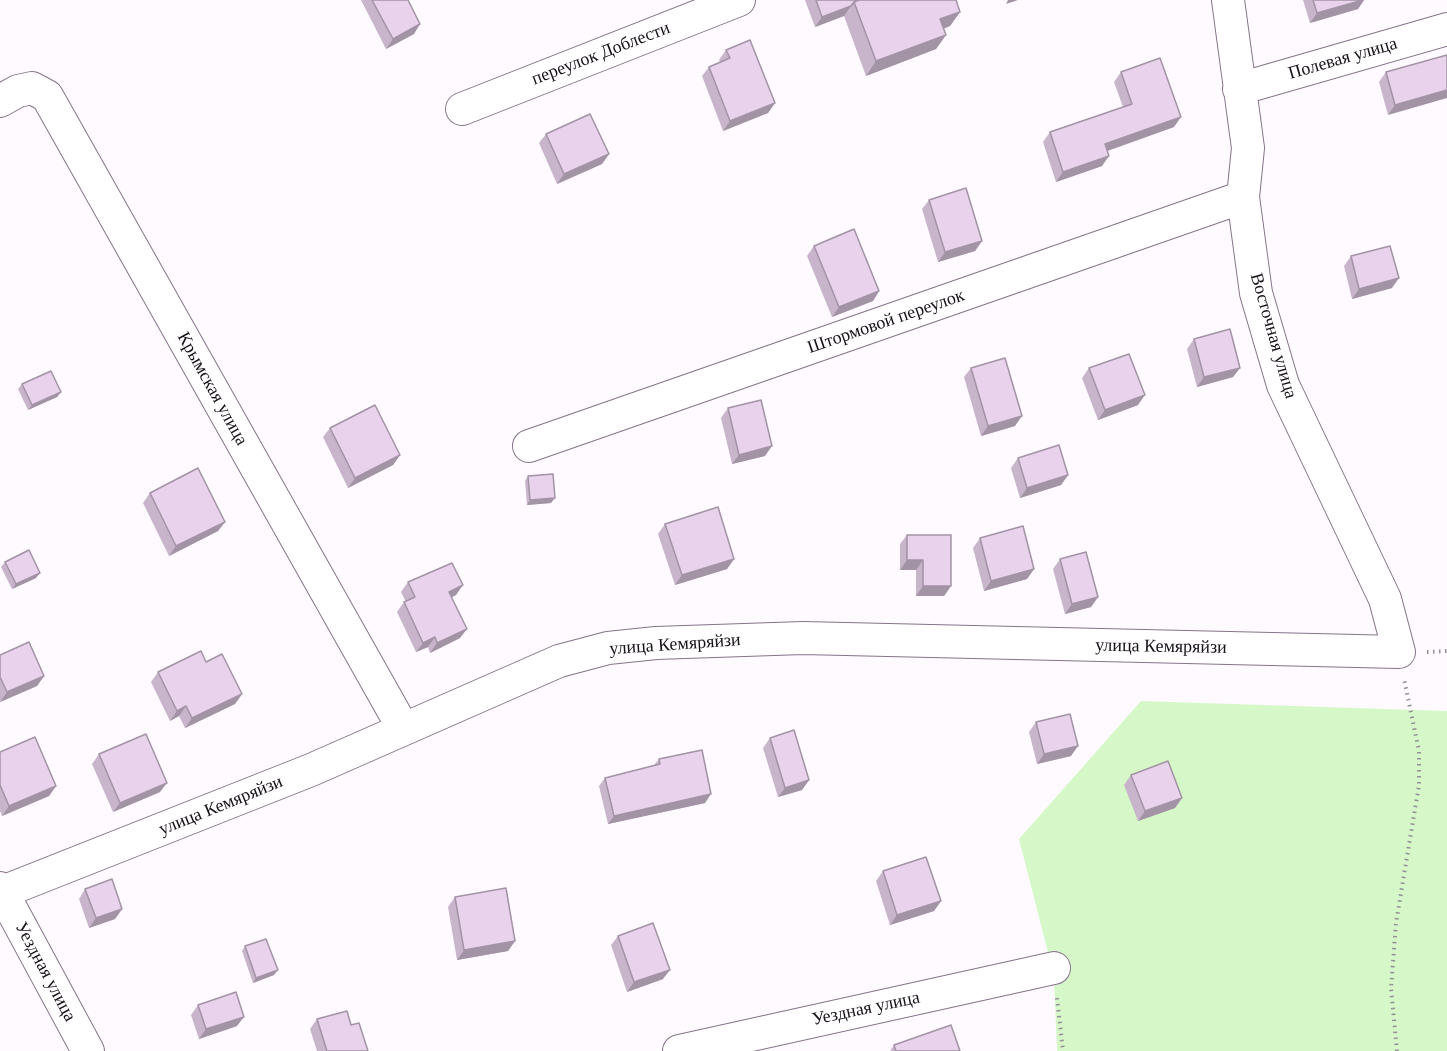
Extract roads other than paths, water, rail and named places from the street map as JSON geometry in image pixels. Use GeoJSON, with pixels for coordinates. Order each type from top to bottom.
{"type":"FeatureCollection","features":[{"type":"Feature","properties":{"kind":"street","name":"переулок Доблести"},"geometry":{"type":"LineString","coordinates":[[462,109],[740,0]]}},
{"type":"Feature","properties":{"kind":"street","name":"Восточная улица"},"geometry":{"type":"LineString","coordinates":[[1228,0],[1248,148],[1243,197],[1256,293],[1283,385],[1385,599],[1399,652]]}},
{"type":"Feature","properties":{"kind":"street","name":"Полевая улица"},"geometry":{"type":"LineString","coordinates":[[1239,88],[1447,29]]}},
{"type":"Feature","properties":{"kind":"street","name":"Крымская улица"},"geometry":{"type":"LineString","coordinates":[[0,101],[18,91],[32,88],[47,96],[403,728]]}},
{"type":"Feature","properties":{"kind":"street","name":"Штормовой переулок"},"geometry":{"type":"LineString","coordinates":[[529,446],[1243,197]]}},
{"type":"Feature","properties":{"kind":"street","name":"улица Кемяряйзи"},"geometry":{"type":"LineString","coordinates":[[1,891],[311,770],[559,661],[608,648],[656,643],[803,638],[1399,652]]}},
{"type":"Feature","properties":{"kind":"street","name":"Уездная улица"},"geometry":{"type":"LineString","coordinates":[[1,891],[88,1051]]}},
{"type":"Feature","properties":{"kind":"street","name":"Уездная улица"},"geometry":{"type":"LineString","coordinates":[[679,1051],[1054,968]]}}]}
